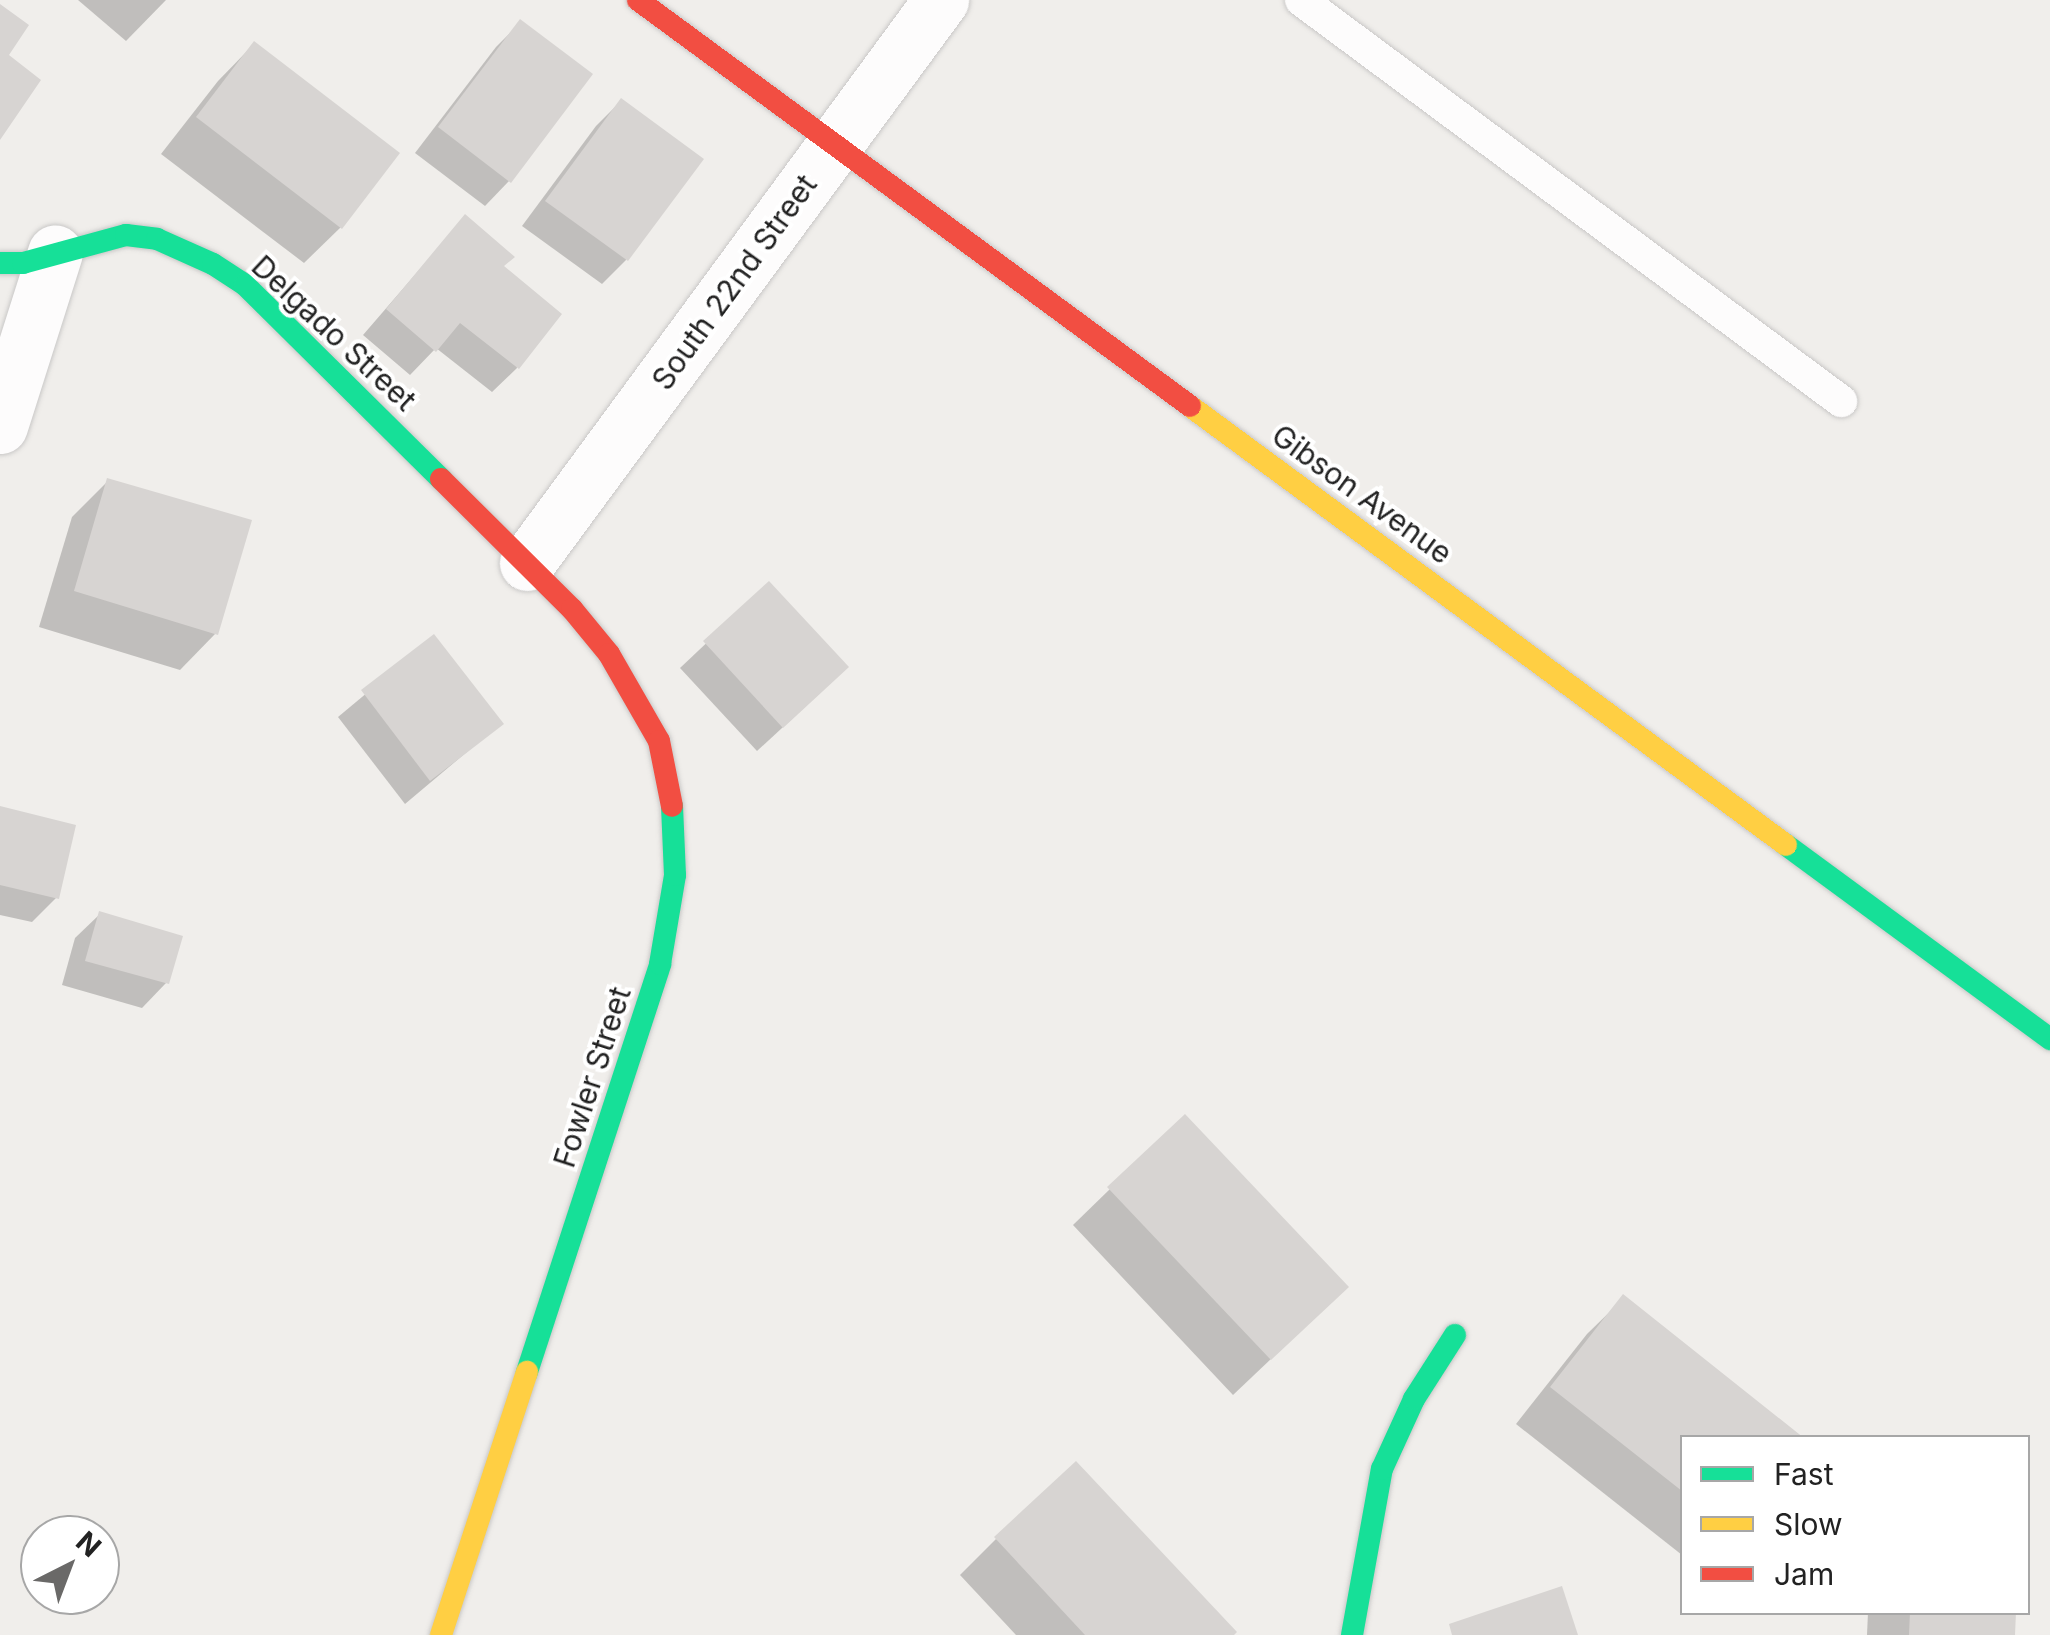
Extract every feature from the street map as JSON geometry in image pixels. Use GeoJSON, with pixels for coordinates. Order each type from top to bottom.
{"type":"FeatureCollection","features":[{"type":"Feature","properties":{"kind":"street","name":"Gibson Avenue"},"geometry":{"type":"LineString","coordinates":[[638,0],[2050,1038]]}},
{"type":"Feature","properties":{"kind":"street","name":"South 22nd Street"},"geometry":{"type":"LineString","coordinates":[[527,563],[941,0]]}},
{"type":"Feature","properties":{"kind":"street","name":"Delgado Street"},"geometry":{"type":"LineString","coordinates":[[0,264],[23,263],[126,235],[157,239],[229,274],[275,310],[527,563]]}},
{"type":"Feature","properties":{"kind":"street"},"geometry":{"type":"LineString","coordinates":[[0,426],[55,254]]}},
{"type":"Feature","properties":{"kind":"street","name":"Fowler Street"},"geometry":{"type":"LineString","coordinates":[[441,1635],[660,964],[675,875],[670,788],[658,741],[641,703],[610,654],[527,563]]}},
{"type":"Feature","properties":{"kind":"street"},"geometry":{"type":"LineString","coordinates":[[1352,1635],[1382,1469],[1414,1399],[1455,1335]]}},
{"type":"Feature","properties":{"kind":"lane"},"geometry":{"type":"LineString","coordinates":[[1301,0],[1841,402]]}},
{"type":"Feature","properties":{"kind":"building"},"geometry":{"type":"Polygon","coordinates":[[[0,4],[29,25],[9,55],[41,80],[0,140],[0,4]]]}},
{"type":"Feature","properties":{"kind":"building"},"geometry":{"type":"Polygon","coordinates":[[[520,19],[593,74],[511,183],[438,127],[520,19]]]}},
{"type":"Feature","properties":{"kind":"building"},"geometry":{"type":"Polygon","coordinates":[[[254,41],[400,153],[342,229],[196,117],[254,41]]]}},
{"type":"Feature","properties":{"kind":"building"},"geometry":{"type":"Polygon","coordinates":[[[621,98],[704,159],[628,261],[545,201],[621,98]]]}},
{"type":"Feature","properties":{"kind":"building"},"geometry":{"type":"Polygon","coordinates":[[[465,214],[515,257],[504,266],[562,314],[519,369],[460,323],[436,352],[386,309],[465,214]]]}},
{"type":"Feature","properties":{"kind":"building"},"geometry":{"type":"Polygon","coordinates":[[[107,478],[252,520],[218,635],[74,591],[107,478]]]}},
{"type":"Feature","properties":{"kind":"building"},"geometry":{"type":"Polygon","coordinates":[[[769,581],[849,667],[783,728],[703,641],[769,581]]]}},
{"type":"Feature","properties":{"kind":"building"},"geometry":{"type":"Polygon","coordinates":[[[434,634],[504,724],[430,781],[361,690],[434,634]]]}},
{"type":"Feature","properties":{"kind":"building"},"geometry":{"type":"Polygon","coordinates":[[[0,806],[76,825],[59,899],[0,885],[0,806]]]}},
{"type":"Feature","properties":{"kind":"building"},"geometry":{"type":"Polygon","coordinates":[[[99,911],[183,936],[169,984],[85,961],[99,911]]]}},
{"type":"Feature","properties":{"kind":"building"},"geometry":{"type":"Polygon","coordinates":[[[1185,1114],[1349,1287],[1271,1360],[1107,1187],[1185,1114]]]}},
{"type":"Feature","properties":{"kind":"building"},"geometry":{"type":"Polygon","coordinates":[[[1623,1294],[1800,1435],[1680,1435],[1680,1489],[1550,1387],[1623,1294]]]}},
{"type":"Feature","properties":{"kind":"building"},"geometry":{"type":"Polygon","coordinates":[[[1076,1461],[1237,1632],[1234,1635],[1085,1635],[994,1537],[1076,1461]]]}},
{"type":"Feature","properties":{"kind":"building"},"geometry":{"type":"Polygon","coordinates":[[[1562,1586],[1578,1635],[1452,1635],[1449,1624],[1562,1586]]]}},
{"type":"Feature","properties":{"kind":"building"},"geometry":{"type":"Polygon","coordinates":[[[1910,1615],[2016,1615],[2015,1635],[1909,1635],[1910,1615]]]}},
{"type":"Feature","properties":{"kind":"traffic: fast"},"geometry":{"type":"LineString","coordinates":[[0,263],[23,263],[126,235],[157,239],[213,264],[245,285],[441,479]]}},
{"type":"Feature","properties":{"kind":"traffic: fast"},"geometry":{"type":"LineString","coordinates":[[527,1372],[660,964],[675,875],[672,806]]}},
{"type":"Feature","properties":{"kind":"traffic: fast"},"geometry":{"type":"LineString","coordinates":[[1786,845],[2050,1039]]}},
{"type":"Feature","properties":{"kind":"traffic: fast"},"geometry":{"type":"LineString","coordinates":[[1352,1635],[1382,1469],[1414,1399],[1455,1335]]}},
{"type":"Feature","properties":{"kind":"traffic: slow"},"geometry":{"type":"LineString","coordinates":[[1190,406],[1786,845]]}},
{"type":"Feature","properties":{"kind":"traffic: slow"},"geometry":{"type":"LineString","coordinates":[[441,1635],[527,1372]]}},
{"type":"Feature","properties":{"kind":"traffic: jam"},"geometry":{"type":"LineString","coordinates":[[638,0],[1190,406]]}},
{"type":"Feature","properties":{"kind":"traffic: jam"},"geometry":{"type":"LineString","coordinates":[[441,479],[572,609],[609,654],[659,741],[672,806]]}}]}
